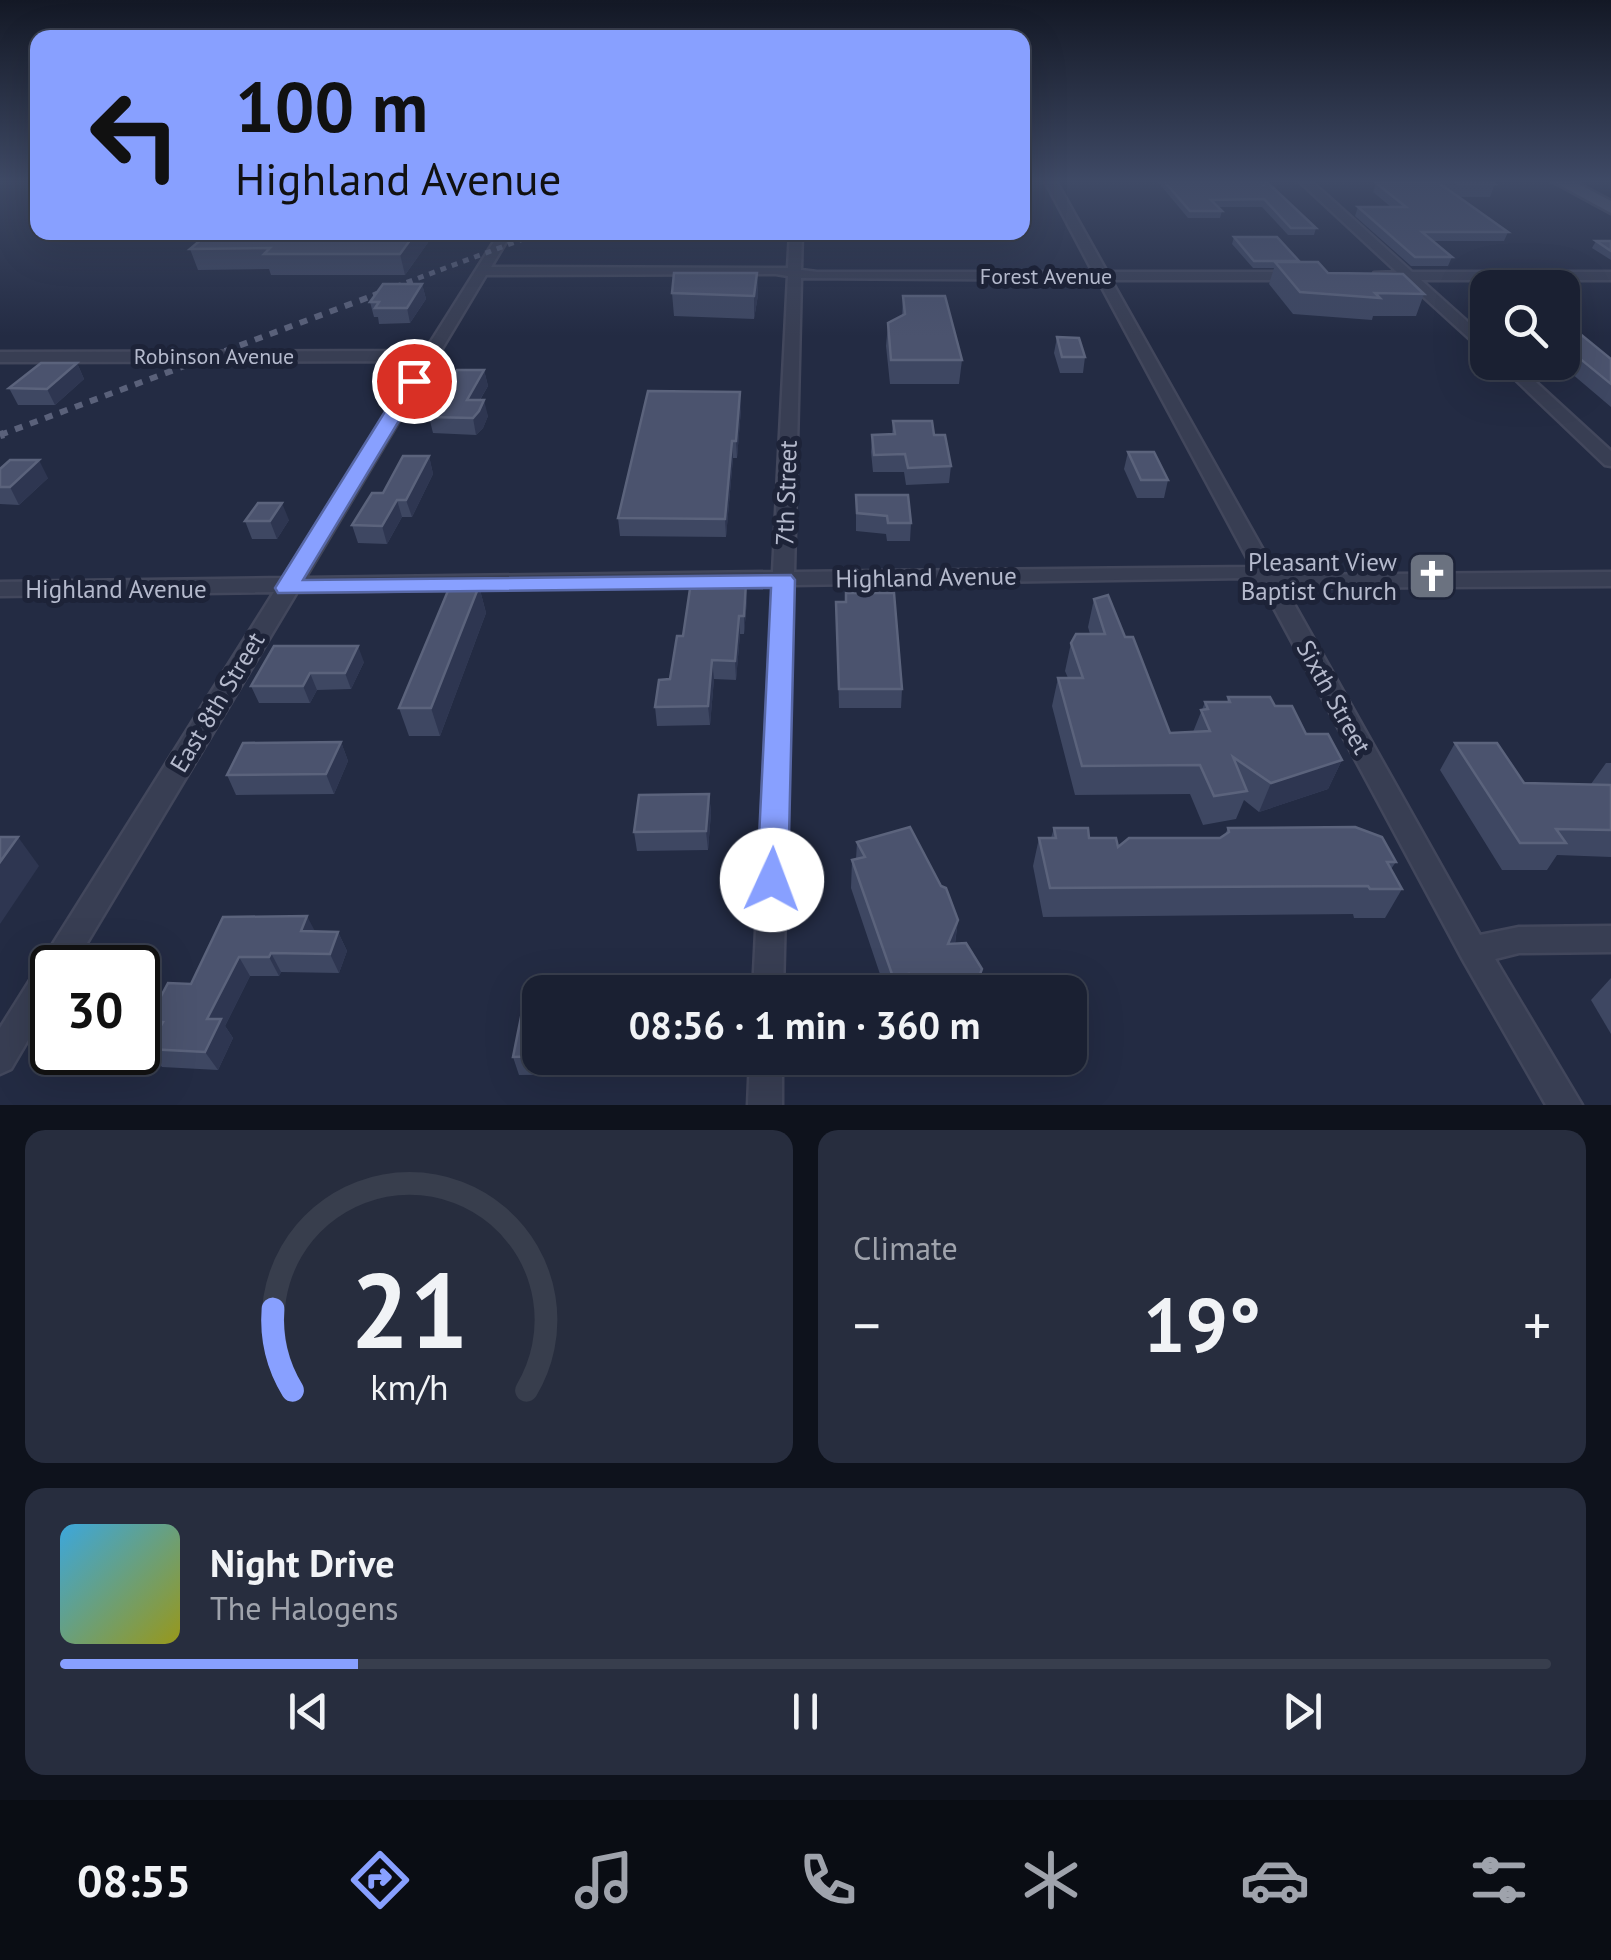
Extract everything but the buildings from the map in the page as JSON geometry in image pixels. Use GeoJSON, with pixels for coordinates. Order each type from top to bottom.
{"type":"FeatureCollection","features":[{"type":"Feature","properties":{"kind":"street","name":"Sixth Street"},"geometry":{"type":"LineString","coordinates":[[1079,233],[1473,950],[1565,1105]]}},
{"type":"Feature","properties":{"kind":"street"},"geometry":{"type":"LineString","coordinates":[[1360,233],[1470,332]]}},
{"type":"Feature","properties":{"kind":"street","name":"East 8th Street"},"geometry":{"type":"LineString","coordinates":[[69,945],[501,240]]}},
{"type":"Feature","properties":{"kind":"street","name":"7th Street"},"geometry":{"type":"LineString","coordinates":[[769,975],[796,240]]}},
{"type":"Feature","properties":{"kind":"street","name":"Forest Avenue"},"geometry":{"type":"LineString","coordinates":[[482,271],[1314,276]]}},
{"type":"Feature","properties":{"kind":"street"},"geometry":{"type":"LineString","coordinates":[[1370,276],[1611,276]]}},
{"type":"Feature","properties":{"kind":"street","name":"Robinson Avenue"},"geometry":{"type":"LineString","coordinates":[[0,357],[429,356]]}},
{"type":"Feature","properties":{"kind":"street"},"geometry":{"type":"LineString","coordinates":[[1523,380],[1611,461]]}},
{"type":"Feature","properties":{"kind":"street","name":"Highland Avenue"},"geometry":{"type":"LineString","coordinates":[[0,589],[1244,572],[1289,582],[1611,579]]}},
{"type":"Feature","properties":{"kind":"street"},"geometry":{"type":"LineString","coordinates":[[1473,950],[1520,940],[1611,940]]}},
{"type":"Feature","properties":{"kind":"street","name":"East 8th Street"},"geometry":{"type":"LineString","coordinates":[[0,1058],[30,1009]]}},
{"type":"Feature","properties":{"kind":"street"},"geometry":{"type":"LineString","coordinates":[[765,1105],[766,1075]]}},
{"type":"Feature","properties":{"kind":"railway"},"geometry":{"type":"LineString","coordinates":[[373,295],[521,240]]}},
{"type":"Feature","properties":{"kind":"railway"},"geometry":{"type":"LineString","coordinates":[[4,434],[0,435],[380,293]]}},
{"type":"Feature","properties":{"kind":"place","name":"Pleasant View Baptist Church"},"geometry":{"type":"Point","coordinates":[1432,576]}},
{"type":"Feature","properties":{"kind":"route"},"geometry":{"type":"LineString","coordinates":[[414,381],[286,588],[783,580],[772,880]]}}]}
